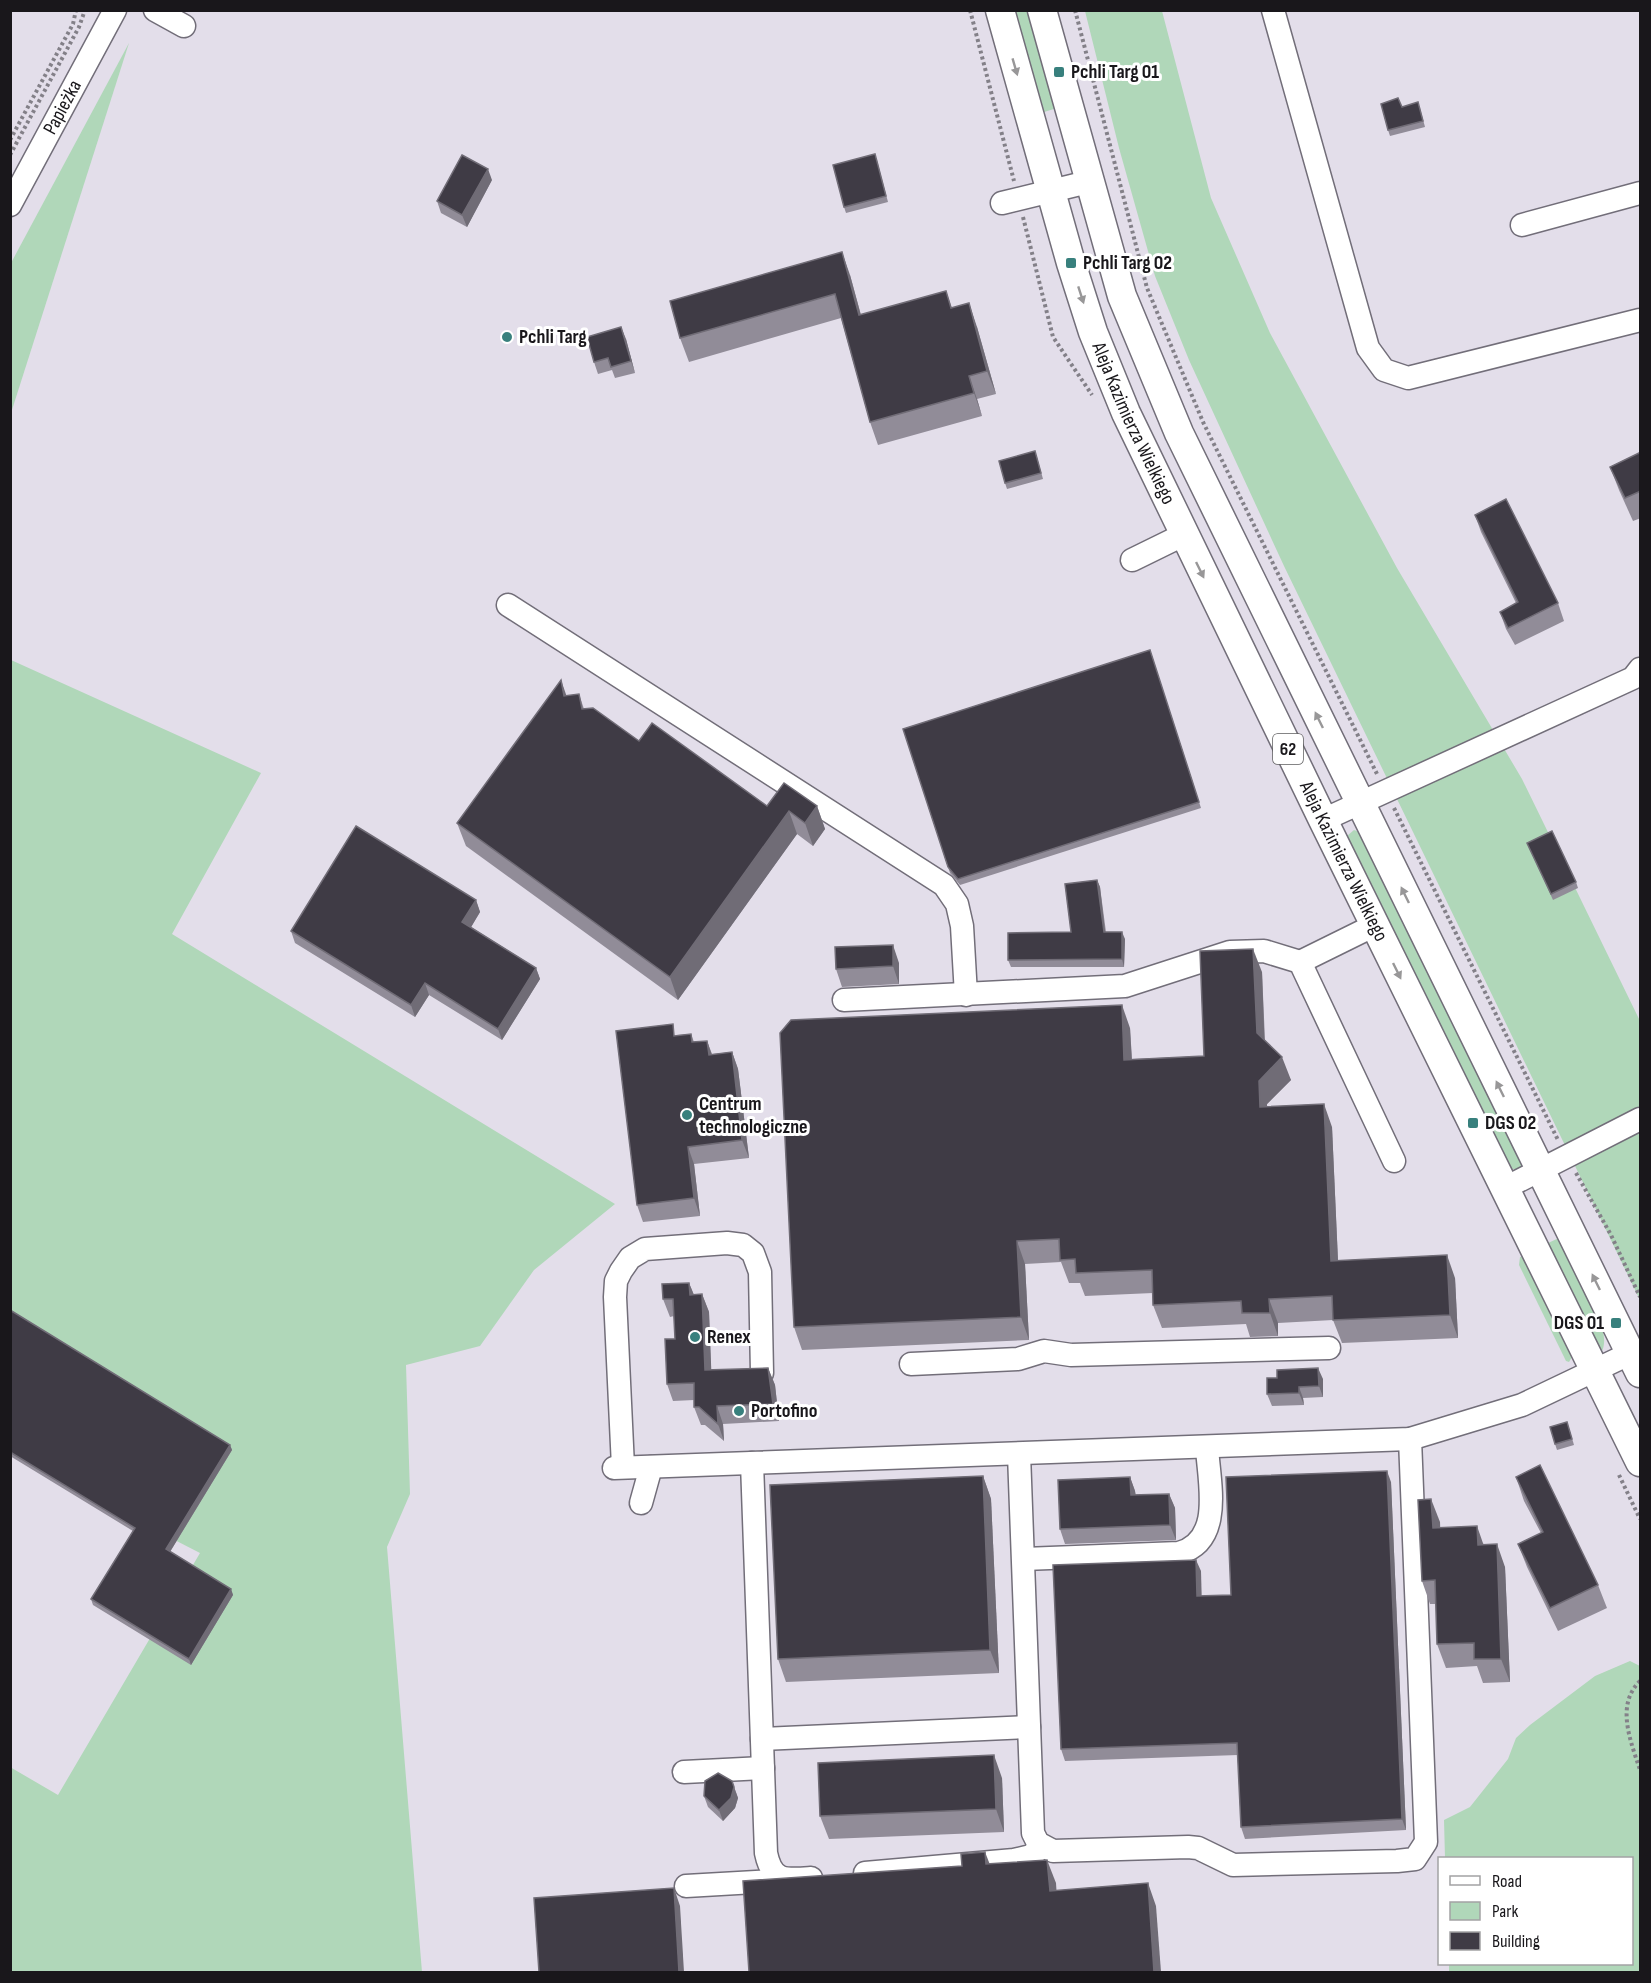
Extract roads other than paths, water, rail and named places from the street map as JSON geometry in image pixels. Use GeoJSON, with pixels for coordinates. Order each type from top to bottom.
{"type":"FeatureCollection","features":[{"type":"Feature","properties":{"kind":"main road","name":"Aleja Kazimierza Wielkiego"},"geometry":{"type":"LineString","coordinates":[[1000,10],[1050,193],[1093,332],[1126,413],[1183,535],[1641,1462]]}},
{"type":"Feature","properties":{"kind":"main road","name":"Aleja Kazimierza Wielkiego"},"geometry":{"type":"LineString","coordinates":[[1042,10],[1088,182],[1122,296],[1174,423],[1636,1363]]}},
{"type":"Feature","properties":{"kind":"street","name":"Papieżka"},"geometry":{"type":"LineString","coordinates":[[10,205],[115,10]]}},
{"type":"Feature","properties":{"kind":"street"},"geometry":{"type":"LineString","coordinates":[[155,10],[184,26]]}},
{"type":"Feature","properties":{"kind":"street"},"geometry":{"type":"LineString","coordinates":[[1273,10],[1368,348],[1384,370],[1408,378],[1641,320]]}},
{"type":"Feature","properties":{"kind":"street"},"geometry":{"type":"LineString","coordinates":[[1002,204],[1088,182]]}},
{"type":"Feature","properties":{"kind":"street"},"geometry":{"type":"LineString","coordinates":[[1522,225],[1641,193]]}},
{"type":"Feature","properties":{"kind":"street"},"geometry":{"type":"LineString","coordinates":[[1132,560],[1183,535]]}},
{"type":"Feature","properties":{"kind":"street"},"geometry":{"type":"LineString","coordinates":[[508,606],[944,885],[957,904],[962,926],[966,995]]}},
{"type":"Feature","properties":{"kind":"street"},"geometry":{"type":"LineString","coordinates":[[1323,820],[1633,678],[1641,669]]}},
{"type":"Feature","properties":{"kind":"street"},"geometry":{"type":"LineString","coordinates":[[844,1000],[1125,986],[1230,952],[1264,951],[1300,962],[1375,925]]}},
{"type":"Feature","properties":{"kind":"street"},"geometry":{"type":"LineString","coordinates":[[1300,962],[1394,1161]]}},
{"type":"Feature","properties":{"kind":"street"},"geometry":{"type":"LineString","coordinates":[[1505,1188],[1641,1119]]}},
{"type":"Feature","properties":{"kind":"street"},"geometry":{"type":"LineString","coordinates":[[762,1373],[760,1272],[753,1253],[743,1245],[727,1243],[645,1249],[630,1258],[616,1281],[615,1297],[618,1468],[1410,1439],[1522,1405],[1596,1370],[1636,1363]]}},
{"type":"Feature","properties":{"kind":"street"},"geometry":{"type":"LineString","coordinates":[[911,1364],[1018,1359],[1044,1351],[1071,1355],[1329,1348]]}},
{"type":"Feature","properties":{"kind":"street"},"geometry":{"type":"LineString","coordinates":[[1019,1454],[1033,1833],[1042,1846],[1053,1851],[1188,1847],[1198,1848],[1233,1865],[1397,1861],[1415,1859],[1421,1854],[1426,1842],[1410,1439]]}},
{"type":"Feature","properties":{"kind":"street"},"geometry":{"type":"LineString","coordinates":[[1024,1559],[1179,1553],[1195,1546],[1210,1522],[1207,1448]]}},
{"type":"Feature","properties":{"kind":"street"},"geometry":{"type":"LineString","coordinates":[[752,1463],[762,1768],[768,1865],[773,1872],[788,1880]]}},
{"type":"Feature","properties":{"kind":"street"},"geometry":{"type":"LineString","coordinates":[[641,1503],[651,1467]]}},
{"type":"Feature","properties":{"kind":"street"},"geometry":{"type":"LineString","coordinates":[[762,1739],[1029,1726]]}},
{"type":"Feature","properties":{"kind":"street"},"geometry":{"type":"LineString","coordinates":[[684,1772],[762,1768]]}},
{"type":"Feature","properties":{"kind":"street"},"geometry":{"type":"LineString","coordinates":[[686,1886],[788,1880],[1014,1860],[1031,1856],[1042,1846]]}},
{"type":"Feature","properties":{"kind":"place","name":"Pchli Targ 01"},"geometry":{"type":"Point","coordinates":[1059,72]}},
{"type":"Feature","properties":{"kind":"place","name":"Pchli Targ 02"},"geometry":{"type":"Point","coordinates":[1071,263]}},
{"type":"Feature","properties":{"kind":"place","name":"Pchli Targ"},"geometry":{"type":"Point","coordinates":[507,337]}},
{"type":"Feature","properties":{"kind":"place","name":"Centrum technologiczne"},"geometry":{"type":"Point","coordinates":[687,1115]}},
{"type":"Feature","properties":{"kind":"place","name":"DGS 02"},"geometry":{"type":"Point","coordinates":[1473,1123]}},
{"type":"Feature","properties":{"kind":"place","name":"DGS 01"},"geometry":{"type":"Point","coordinates":[1616,1323]}},
{"type":"Feature","properties":{"kind":"place","name":"Renex"},"geometry":{"type":"Point","coordinates":[695,1337]}},
{"type":"Feature","properties":{"kind":"place","name":"Portofino"},"geometry":{"type":"Point","coordinates":[739,1411]}}]}
